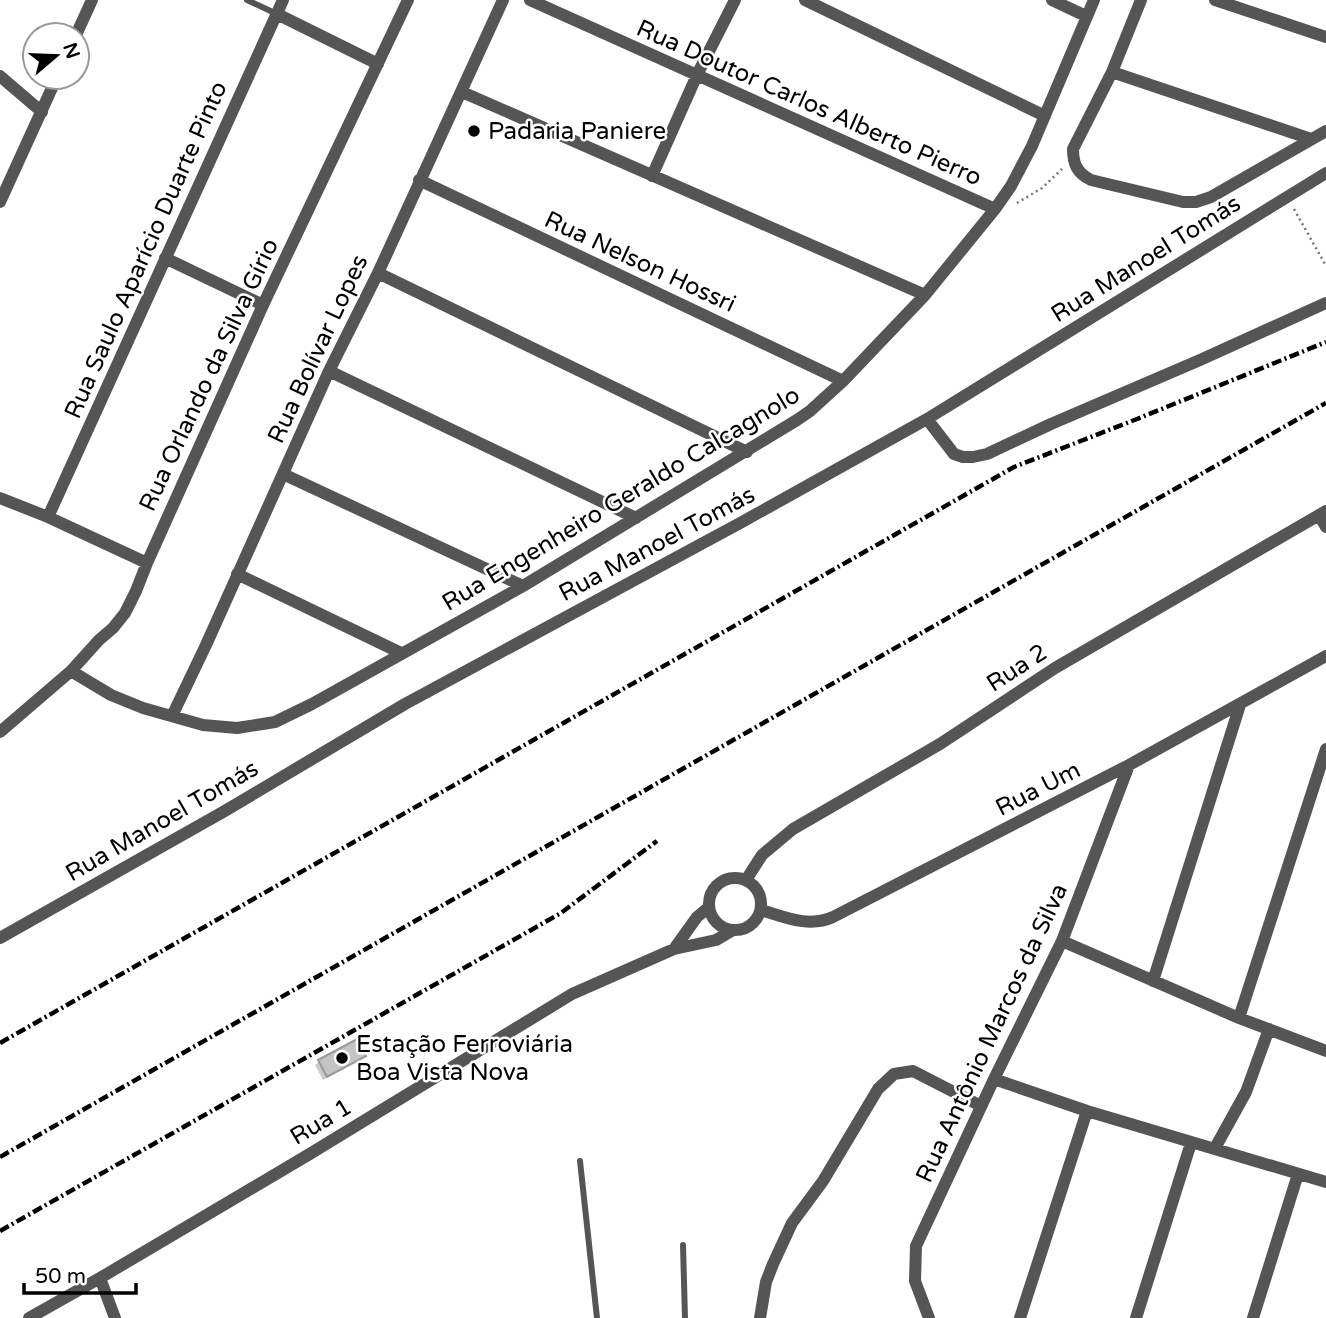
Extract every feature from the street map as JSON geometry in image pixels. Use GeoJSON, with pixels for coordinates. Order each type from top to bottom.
{"type":"FeatureCollection","features":[{"type":"Feature","properties":{"kind":"street","name":"Rua Saulo Aparício Duarte Pinto"},"geometry":{"type":"LineString","coordinates":[[48,517],[283,0]]}},
{"type":"Feature","properties":{"kind":"street","name":"Rua Orlando da Silva Gírio"},"geometry":{"type":"LineString","coordinates":[[0,732],[71,671],[125,613],[263,305],[408,0]]}},
{"type":"Feature","properties":{"kind":"street","name":"Rua Bolívar Lopes"},"geometry":{"type":"LineString","coordinates":[[172,716],[329,371],[378,273],[503,0]]}},
{"type":"Feature","properties":{"kind":"street","name":"Rua Doutor Carlos Alberto Pierro"},"geometry":{"type":"LineString","coordinates":[[530,0],[995,209]]}},
{"type":"Feature","properties":{"kind":"street"},"geometry":{"type":"LineString","coordinates":[[652,176],[697,75],[735,0]]}},
{"type":"Feature","properties":{"kind":"street"},"geometry":{"type":"LineString","coordinates":[[805,0],[1045,116]]}},
{"type":"Feature","properties":{"kind":"street"},"geometry":{"type":"LineString","coordinates":[[1052,0],[1086,16]]}},
{"type":"Feature","properties":{"kind":"street","name":"Rua Engenheiro Geraldo Calcagnolo"},"geometry":{"type":"LineString","coordinates":[[71,671],[111,695],[144,708],[203,725],[237,729],[275,722],[523,586],[747,452],[810,411],[843,382],[925,296],[995,209],[1018,174],[1032,146],[1094,0]]}},
{"type":"Feature","properties":{"kind":"street"},"geometry":{"type":"LineString","coordinates":[[1141,0],[1112,72],[1073,149],[1073,161],[1079,172],[1091,180],[1183,202],[1196,202],[1211,197],[1326,131]]}},
{"type":"Feature","properties":{"kind":"street"},"geometry":{"type":"LineString","coordinates":[[1215,0],[1326,37]]}},
{"type":"Feature","properties":{"kind":"street"},"geometry":{"type":"LineString","coordinates":[[81,21],[89,1]]}},
{"type":"Feature","properties":{"kind":"street"},"geometry":{"type":"LineString","coordinates":[[277,14],[378,64]]}},
{"type":"Feature","properties":{"kind":"street"},"geometry":{"type":"LineString","coordinates":[[1112,72],[1311,139]]}},
{"type":"Feature","properties":{"kind":"street"},"geometry":{"type":"LineString","coordinates":[[0,76],[42,112]]}},
{"type":"Feature","properties":{"kind":"street"},"geometry":{"type":"LineString","coordinates":[[0,202],[51,91]]}},
{"type":"Feature","properties":{"kind":"street"},"geometry":{"type":"LineString","coordinates":[[462,92],[925,296]]}},
{"type":"Feature","properties":{"kind":"street","name":"Rua Manoel Tomás"},"geometry":{"type":"LineString","coordinates":[[0,938],[223,812],[405,704],[927,419],[1326,173]]}},
{"type":"Feature","properties":{"kind":"street","name":"Rua Nelson Hossri"},"geometry":{"type":"LineString","coordinates":[[419,180],[843,382]]}},
{"type":"Feature","properties":{"kind":"street"},"geometry":{"type":"LineString","coordinates":[[165,258],[263,305]]}},
{"type":"Feature","properties":{"kind":"street"},"geometry":{"type":"LineString","coordinates":[[378,273],[747,452]]}},
{"type":"Feature","properties":{"kind":"street"},"geometry":{"type":"LineString","coordinates":[[927,419],[954,454],[963,457],[986,454],[1326,303]]}},
{"type":"Feature","properties":{"kind":"street"},"geometry":{"type":"LineString","coordinates":[[329,371],[636,518]]}},
{"type":"Feature","properties":{"kind":"street"},"geometry":{"type":"LineString","coordinates":[[283,474],[523,586]]}},
{"type":"Feature","properties":{"kind":"street"},"geometry":{"type":"LineString","coordinates":[[0,498],[147,563]]}},
{"type":"Feature","properties":{"kind":"street"},"geometry":{"type":"LineString","coordinates":[[1322,513],[1326,527]]}},
{"type":"Feature","properties":{"kind":"street","name":"Rua 2"},"geometry":{"type":"LineString","coordinates":[[746,880],[762,855],[793,829],[940,744],[1055,668],[1322,513]]}},
{"type":"Feature","properties":{"kind":"street"},"geometry":{"type":"LineString","coordinates":[[237,574],[401,653]]}},
{"type":"Feature","properties":{"kind":"street","name":"Rua Um"},"geometry":{"type":"LineString","coordinates":[[761,910],[815,923],[833,918],[1129,765],[1326,656]]}},
{"type":"Feature","properties":{"kind":"street"},"geometry":{"type":"LineString","coordinates":[[1153,981],[1240,705]]}},
{"type":"Feature","properties":{"kind":"street"},"geometry":{"type":"LineString","coordinates":[[1239,1018],[1326,749]]}},
{"type":"Feature","properties":{"kind":"street","name":"Rua Antônio Marcos da Silva"},"geometry":{"type":"LineString","coordinates":[[929,1318],[915,1281],[916,1246],[993,1079],[1062,941],[1129,765]]}},
{"type":"Feature","properties":{"kind":"street"},"geometry":{"type":"LineString","coordinates":[[732,877],[746,880],[759,892],[761,910],[755,921],[745,928],[733,930],[722,927],[713,919],[709,908],[710,894],[719,882],[732,877]]}},
{"type":"Feature","properties":{"kind":"street"},"geometry":{"type":"LineString","coordinates":[[674,949],[697,917],[709,908]]}},
{"type":"Feature","properties":{"kind":"street","name":"Rua 1"},"geometry":{"type":"LineString","coordinates":[[29,1318],[100,1279],[308,1155],[572,994],[674,949],[716,940],[733,930]]}},
{"type":"Feature","properties":{"kind":"street"},"geometry":{"type":"LineString","coordinates":[[1062,941],[1239,1018],[1324,1050],[1326,1035]]}},
{"type":"Feature","properties":{"kind":"street"},"geometry":{"type":"LineString","coordinates":[[1215,1148],[1246,1092],[1269,1029]]}},
{"type":"Feature","properties":{"kind":"street"},"geometry":{"type":"LineString","coordinates":[[760,1318],[766,1282],[792,1223],[822,1181],[878,1089],[890,1077],[913,1071],[981,1106]]}},
{"type":"Feature","properties":{"kind":"street"},"geometry":{"type":"LineString","coordinates":[[993,1079],[1087,1111],[1326,1182]]}},
{"type":"Feature","properties":{"kind":"street"},"geometry":{"type":"LineString","coordinates":[[1020,1318],[1087,1111]]}},
{"type":"Feature","properties":{"kind":"street"},"geometry":{"type":"LineString","coordinates":[[1136,1318],[1191,1143]]}},
{"type":"Feature","properties":{"kind":"street"},"geometry":{"type":"LineString","coordinates":[[1253,1318],[1298,1174]]}},
{"type":"Feature","properties":{"kind":"street"},"geometry":{"type":"LineString","coordinates":[[100,1279],[115,1318]]}},
{"type":"Feature","properties":{"kind":"lane"},"geometry":{"type":"LineString","coordinates":[[247,0],[277,14]]}},
{"type":"Feature","properties":{"kind":"lane"},"geometry":{"type":"LineString","coordinates":[[580,1161],[597,1318]]}},
{"type":"Feature","properties":{"kind":"lane"},"geometry":{"type":"LineString","coordinates":[[683,1245],[685,1318]]}},
{"type":"Feature","properties":{"kind":"path"},"geometry":{"type":"LineString","coordinates":[[995,209],[1011,206],[1027,198],[1073,161]]}},
{"type":"Feature","properties":{"kind":"path"},"geometry":{"type":"LineString","coordinates":[[1287,197],[1326,265]]}},
{"type":"Feature","properties":{"kind":"building","name":"Estação Ferroviária Boa Vista Nova"},"geometry":{"type":"Polygon","coordinates":[[[357,1039],[366,1056],[327,1077],[318,1060],[357,1039]]]}},
{"type":"Feature","properties":{"kind":"railway"},"geometry":{"type":"LineString","coordinates":[[0,1043],[1014,467],[1326,342]]}},
{"type":"Feature","properties":{"kind":"railway"},"geometry":{"type":"LineString","coordinates":[[0,1157],[1326,403]]}},
{"type":"Feature","properties":{"kind":"railway"},"geometry":{"type":"LineString","coordinates":[[0,1231],[561,913],[657,841]]}},
{"type":"Feature","properties":{"kind":"place","name":"Padaria Paniere"},"geometry":{"type":"Point","coordinates":[474,131]}},
{"type":"Feature","properties":{"kind":"place","name":"Estação Ferroviária Boa Vista Nova"},"geometry":{"type":"Point","coordinates":[342,1058]}}]}
